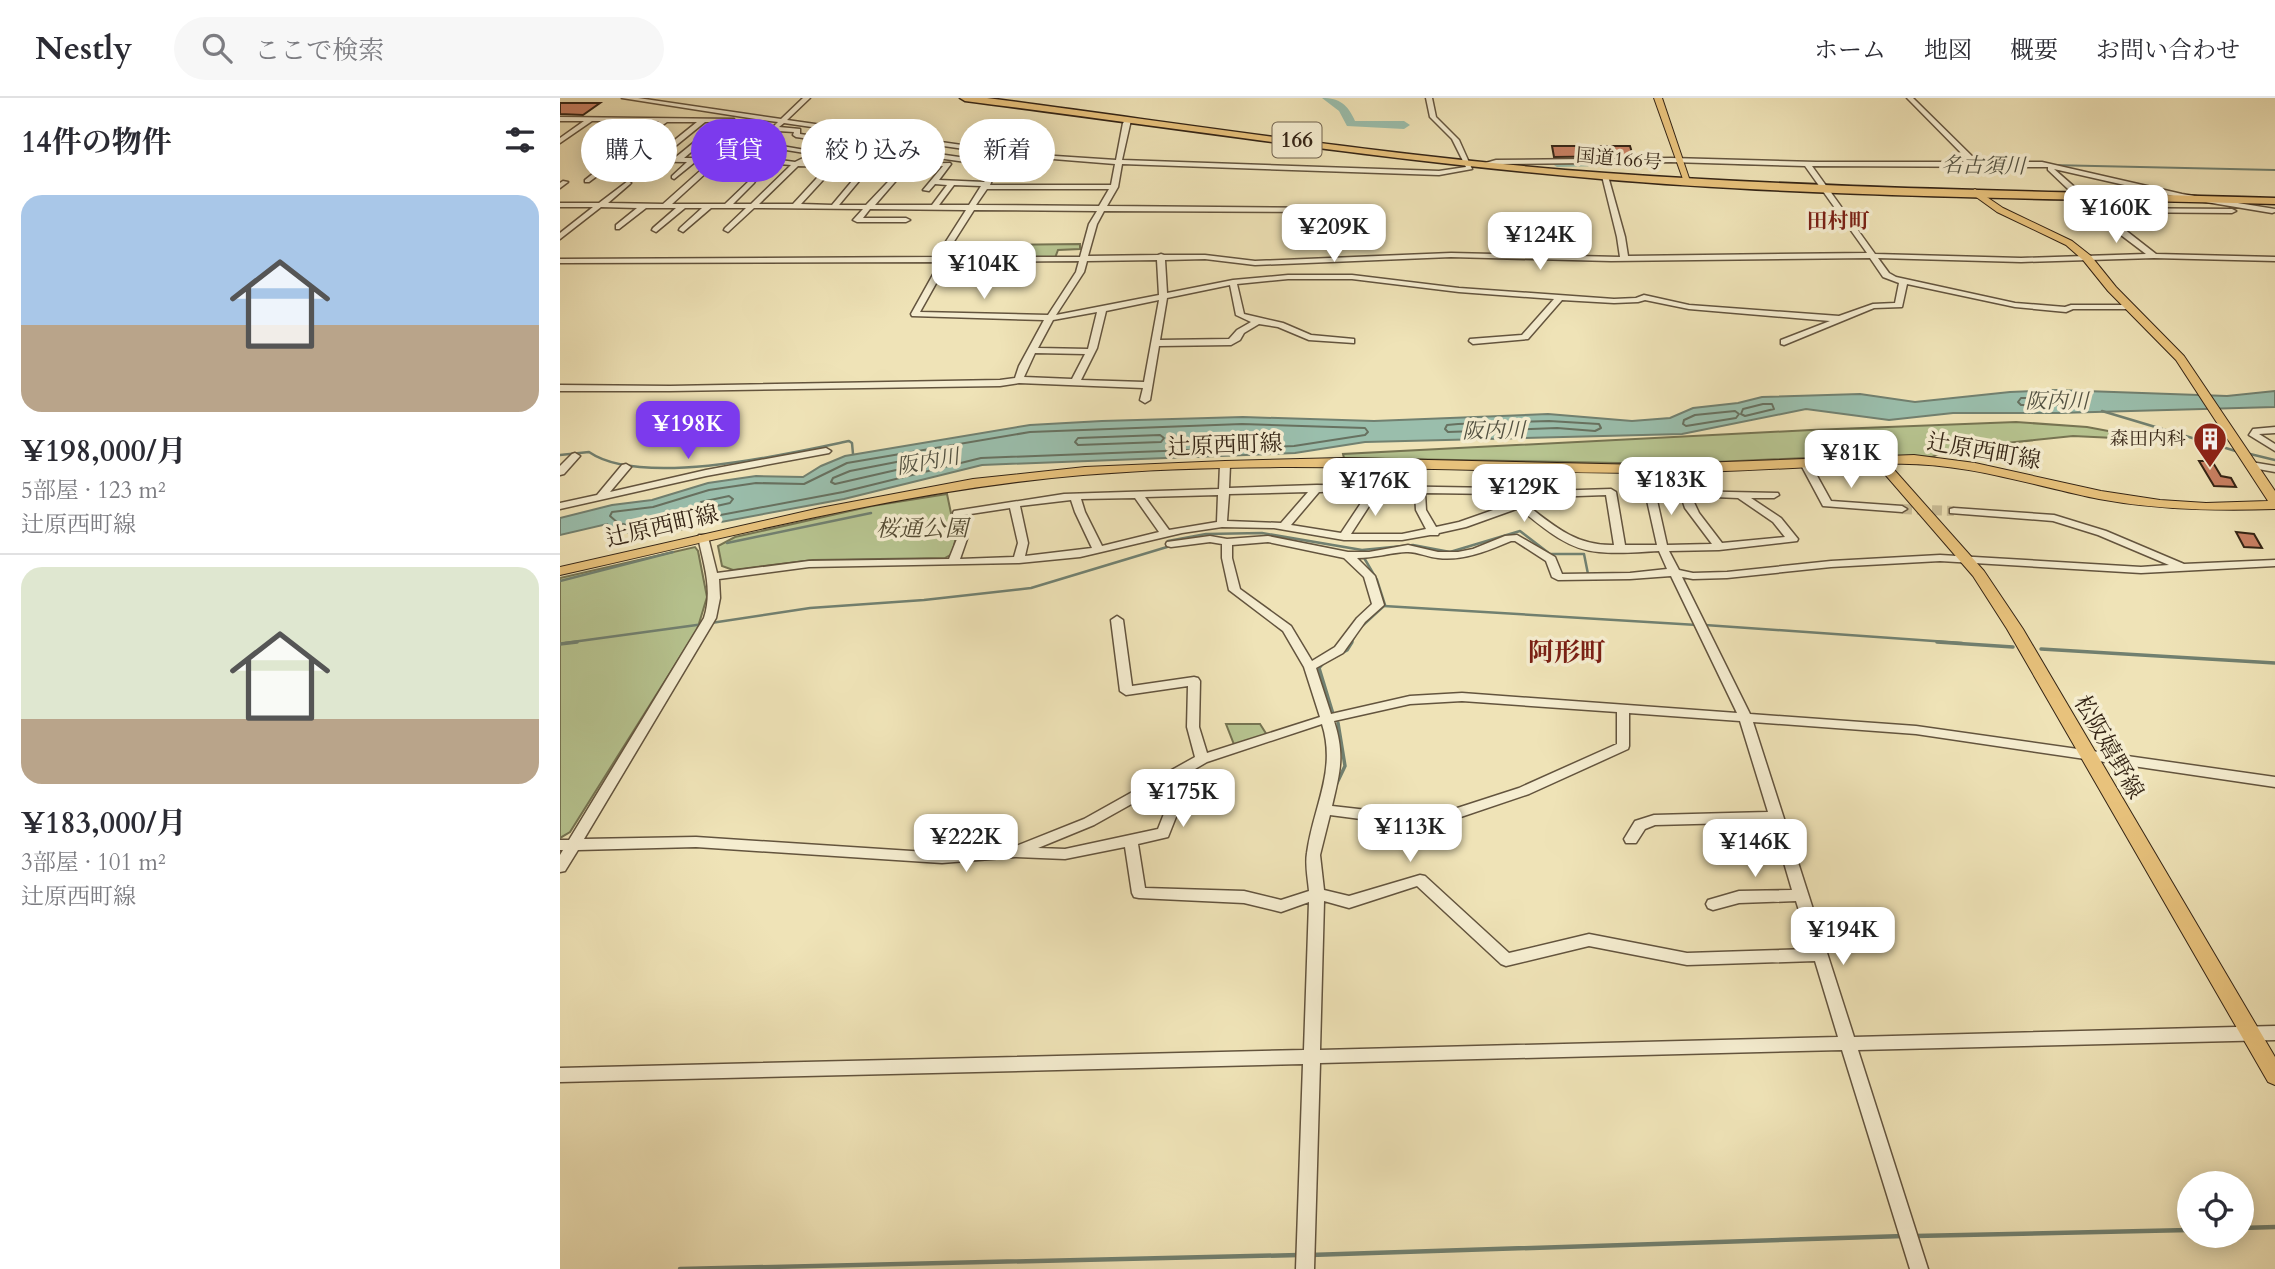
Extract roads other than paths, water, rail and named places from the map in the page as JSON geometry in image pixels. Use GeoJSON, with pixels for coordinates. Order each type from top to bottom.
{"type":"FeatureCollection","features":[{"type":"Feature","properties":{"kind":"highway","name":"国道166号"},"geometry":{"type":"LineString","coordinates":[[965,98],[1481,165],[1586,165],[1605,176],[1688,182],[2196,198],[2274,208]]}},
{"type":"Feature","properties":{"kind":"main road"},"geometry":{"type":"LineString","coordinates":[[1658,98],[1688,182]]}},
{"type":"Feature","properties":{"kind":"main road"},"geometry":{"type":"LineString","coordinates":[[1975,192],[2000,210],[2069,243],[2087,258],[2129,307],[2180,358],[2275,503]]}},
{"type":"Feature","properties":{"kind":"main road","name":"辻原西町線"},"geometry":{"type":"LineString","coordinates":[[560,571],[703,537],[973,483],[1085,471],[1225,465],[1342,462],[1645,469],[1878,459],[1964,465],[2101,495],[2160,504],[2227,508],[2275,503]]}},
{"type":"Feature","properties":{"kind":"main road","name":"松阪嬉野線"},"geometry":{"type":"LineString","coordinates":[[1878,459],[1967,559],[2015,629],[2275,1076]]}},
{"type":"Feature","properties":{"kind":"street"},"geometry":{"type":"LineString","coordinates":[[625,98],[760,118]]}},
{"type":"Feature","properties":{"kind":"street"},"geometry":{"type":"LineString","coordinates":[[785,119],[807,98]]}},
{"type":"Feature","properties":{"kind":"street"},"geometry":{"type":"LineString","coordinates":[[1055,158],[1118,163],[1448,173],[1470,168],[1456,140],[1432,118],[1429,98]]}},
{"type":"Feature","properties":{"kind":"street"},"geometry":{"type":"LineString","coordinates":[[1910,98],[1928,115],[1936,128],[1976,164]]}},
{"type":"Feature","properties":{"kind":"street"},"geometry":{"type":"LineString","coordinates":[[742,119],[760,118]]}},
{"type":"Feature","properties":{"kind":"street"},"geometry":{"type":"LineString","coordinates":[[560,119],[581,120]]}},
{"type":"Feature","properties":{"kind":"street"},"geometry":{"type":"LineString","coordinates":[[1019,380],[1032,350],[1053,317],[1061,298],[1080,272],[1086,243],[1101,207],[1114,187],[1128,120]]}},
{"type":"Feature","properties":{"kind":"street"},"geometry":{"type":"LineString","coordinates":[[560,141],[581,126]]}},
{"type":"Feature","properties":{"kind":"street"},"geometry":{"type":"LineString","coordinates":[[787,129],[798,130],[782,148],[801,151]]}},
{"type":"Feature","properties":{"kind":"street"},"geometry":{"type":"LineString","coordinates":[[677,142],[691,130]]}},
{"type":"Feature","properties":{"kind":"street"},"geometry":{"type":"LineString","coordinates":[[796,135],[801,136]]}},
{"type":"Feature","properties":{"kind":"street"},"geometry":{"type":"LineString","coordinates":[[678,159],[691,148]]}},
{"type":"Feature","properties":{"kind":"street"},"geometry":{"type":"LineString","coordinates":[[678,159],[691,159]]}},
{"type":"Feature","properties":{"kind":"street"},"geometry":{"type":"LineString","coordinates":[[1586,165],[1682,160],[1808,165],[2046,166],[2196,198]]}},
{"type":"Feature","properties":{"kind":"street"},"geometry":{"type":"LineString","coordinates":[[728,230],[801,161]]}},
{"type":"Feature","properties":{"kind":"street"},"geometry":{"type":"LineString","coordinates":[[677,174],[691,162]]}},
{"type":"Feature","properties":{"kind":"street"},"geometry":{"type":"LineString","coordinates":[[787,162],[801,163]]}},
{"type":"Feature","properties":{"kind":"street"},"geometry":{"type":"LineString","coordinates":[[1808,165],[1886,275],[1903,283],[2015,305],[2066,310],[2071,307],[2129,307]]}},
{"type":"Feature","properties":{"kind":"street"},"geometry":{"type":"LineString","coordinates":[[2046,166],[2112,224],[2154,256]]}},
{"type":"Feature","properties":{"kind":"street"},"geometry":{"type":"LineString","coordinates":[[1605,176],[1615,222],[1623,239],[1624,257]]}},
{"type":"Feature","properties":{"kind":"street"},"geometry":{"type":"LineString","coordinates":[[667,205],[692,182]]}},
{"type":"Feature","properties":{"kind":"street"},"geometry":{"type":"LineString","coordinates":[[728,205],[752,182]]}},
{"type":"Feature","properties":{"kind":"street"},"geometry":{"type":"LineString","coordinates":[[796,205],[817,182]]}},
{"type":"Feature","properties":{"kind":"street"},"geometry":{"type":"LineString","coordinates":[[835,205],[855,182]]}},
{"type":"Feature","properties":{"kind":"street"},"geometry":{"type":"LineString","coordinates":[[891,182],[857,220],[906,220]]}},
{"type":"Feature","properties":{"kind":"street"},"geometry":{"type":"LineString","coordinates":[[927,190],[933,182],[1114,187]]}},
{"type":"Feature","properties":{"kind":"street"},"geometry":{"type":"LineString","coordinates":[[560,237],[628,183]]}},
{"type":"Feature","properties":{"kind":"street"},"geometry":{"type":"LineString","coordinates":[[936,206],[953,183]]}},
{"type":"Feature","properties":{"kind":"street"},"geometry":{"type":"LineString","coordinates":[[945,259],[942,254],[987,183]]}},
{"type":"Feature","properties":{"kind":"street"},"geometry":{"type":"LineString","coordinates":[[984,207],[991,196]]}},
{"type":"Feature","properties":{"kind":"street"},"geometry":{"type":"LineString","coordinates":[[1048,207],[1053,199]]}},
{"type":"Feature","properties":{"kind":"street"},"geometry":{"type":"LineString","coordinates":[[560,205],[984,207],[1029,204],[1048,207],[1220,211],[1267,208],[1343,210]]}},
{"type":"Feature","properties":{"kind":"street"},"geometry":{"type":"LineString","coordinates":[[619,227],[645,205]]}},
{"type":"Feature","properties":{"kind":"street"},"geometry":{"type":"LineString","coordinates":[[656,230],[684,205]]}},
{"type":"Feature","properties":{"kind":"street"},"geometry":{"type":"LineString","coordinates":[[683,230],[710,205]]}},
{"type":"Feature","properties":{"kind":"street"},"geometry":{"type":"LineString","coordinates":[[2099,210],[2274,208]]}},
{"type":"Feature","properties":{"kind":"street"},"geometry":{"type":"LineString","coordinates":[[560,261],[1084,259],[1161,256],[1216,257],[1230,264],[1451,254],[1611,259],[1873,256],[2021,260],[2154,256],[2275,259]]}},
{"type":"Feature","properties":{"kind":"street"},"geometry":{"type":"LineString","coordinates":[[1144,400],[1163,299],[1161,256]]}},
{"type":"Feature","properties":{"kind":"street"},"geometry":{"type":"LineString","coordinates":[[945,259],[915,314],[1058,318],[1163,299],[1233,282],[1287,277],[1352,278],[1459,290],[1614,301],[1637,300],[1644,296],[1689,307],[1840,319]]}},
{"type":"Feature","properties":{"kind":"street"},"geometry":{"type":"LineString","coordinates":[[1233,282],[1240,315],[1280,325],[1309,337],[1351,341]]}},
{"type":"Feature","properties":{"kind":"street"},"geometry":{"type":"LineString","coordinates":[[1784,342],[1873,306],[1899,305],[1903,283]]}},
{"type":"Feature","properties":{"kind":"street"},"geometry":{"type":"LineString","coordinates":[[1473,341],[1525,337],[1560,297]]}},
{"type":"Feature","properties":{"kind":"street"},"geometry":{"type":"LineString","coordinates":[[1075,382],[1090,352],[1102,309]]}},
{"type":"Feature","properties":{"kind":"street"},"geometry":{"type":"LineString","coordinates":[[1155,343],[1231,342],[1240,332],[1258,321]]}},
{"type":"Feature","properties":{"kind":"street"},"geometry":{"type":"LineString","coordinates":[[1032,350],[1090,352]]}},
{"type":"Feature","properties":{"kind":"street"},"geometry":{"type":"LineString","coordinates":[[560,388],[689,389],[871,383],[1000,383],[1019,380],[1147,385]]}},
{"type":"Feature","properties":{"kind":"street"},"geometry":{"type":"LineString","coordinates":[[2275,430],[2256,431],[2254,435],[2275,448]]}},
{"type":"Feature","properties":{"kind":"street"},"geometry":{"type":"LineString","coordinates":[[560,506],[706,472],[826,451]]}},
{"type":"Feature","properties":{"kind":"street"},"geometry":{"type":"LineString","coordinates":[[560,472],[575,456]]}},
{"type":"Feature","properties":{"kind":"street"},"geometry":{"type":"LineString","coordinates":[[1805,463],[1827,504],[1902,509]]}},
{"type":"Feature","properties":{"kind":"street"},"geometry":{"type":"LineString","coordinates":[[2251,464],[2275,469]]}},
{"type":"Feature","properties":{"kind":"street"},"geometry":{"type":"LineString","coordinates":[[1223,524],[1225,465]]}},
{"type":"Feature","properties":{"kind":"street"},"geometry":{"type":"LineString","coordinates":[[601,496],[626,467]]}},
{"type":"Feature","properties":{"kind":"street"},"geometry":{"type":"LineString","coordinates":[[1645,469],[1663,549],[1745,716],[1919,1269]]}},
{"type":"Feature","properties":{"kind":"street"},"geometry":{"type":"LineString","coordinates":[[1283,527],[1317,488]]}},
{"type":"Feature","properties":{"kind":"street"},"geometry":{"type":"LineString","coordinates":[[953,562],[962,539],[958,513],[1076,498],[1317,488],[1498,491],[1583,547],[1718,547],[1793,539],[1777,520],[1740,495]]}},
{"type":"Feature","properties":{"kind":"street"},"geometry":{"type":"LineString","coordinates":[[1344,537],[1368,500],[1370,488]]}},
{"type":"Feature","properties":{"kind":"street"},"geometry":{"type":"LineString","coordinates":[[1420,489],[1421,510],[1434,533]]}},
{"type":"Feature","properties":{"kind":"street"},"geometry":{"type":"LineString","coordinates":[[712,577],[809,564],[1019,560],[1168,539],[1223,524],[1283,527],[1344,537],[1379,539],[1434,533],[1519,503],[1564,492],[1611,492],[1620,549]]}},
{"type":"Feature","properties":{"kind":"street"},"geometry":{"type":"LineString","coordinates":[[1718,547],[1712,533],[1691,512],[1685,493],[1774,495]]}},
{"type":"Feature","properties":{"kind":"street"},"geometry":{"type":"LineString","coordinates":[[1138,495],[1168,539]]}},
{"type":"Feature","properties":{"kind":"street"},"geometry":{"type":"LineString","coordinates":[[1076,498],[1078,511],[1093,535],[1098,550]]}},
{"type":"Feature","properties":{"kind":"street"},"geometry":{"type":"LineString","coordinates":[[1014,504],[1023,543],[1019,560]]}},
{"type":"Feature","properties":{"kind":"street"},"geometry":{"type":"LineString","coordinates":[[1954,511],[2054,518],[2102,533],[2184,567]]}},
{"type":"Feature","properties":{"kind":"street"},"geometry":{"type":"LineString","coordinates":[[560,867],[567,844],[706,625],[715,597],[703,537]]}},
{"type":"Feature","properties":{"kind":"street"},"geometry":{"type":"LineString","coordinates":[[1168,539],[1210,539],[1227,542],[1268,539],[1358,555],[1408,548],[1438,555],[1458,555],[1476,552],[1509,538],[1517,538],[1551,559],[1558,577],[1630,576],[1674,572],[1693,576],[1727,575],[1844,563],[1940,558],[2141,570],[2275,563]]}},
{"type":"Feature","properties":{"kind":"street"},"geometry":{"type":"LineString","coordinates":[[1227,542],[1227,558],[1235,590],[1287,629],[1310,667],[1334,742],[1334,769],[1313,855],[1317,894],[1314,1057],[1305,1260]]}},
{"type":"Feature","properties":{"kind":"street"},"geometry":{"type":"LineString","coordinates":[[1310,667],[1319,659],[1339,650],[1361,620],[1378,605],[1369,576],[1358,555]]}},
{"type":"Feature","properties":{"kind":"street"},"geometry":{"type":"LineString","coordinates":[[567,844],[696,842],[943,858],[1012,853],[1065,855],[1163,833],[1196,763],[1193,727],[1194,681],[1126,691],[1118,621]]}},
{"type":"Feature","properties":{"kind":"street"},"geometry":{"type":"LineString","coordinates":[[1012,853],[1089,822],[1196,763],[1325,719],[1410,700],[1462,697],[1916,730],[2275,782]]}},
{"type":"Feature","properties":{"kind":"street"},"geometry":{"type":"LineString","coordinates":[[1325,810],[1376,816],[1449,816],[1524,791],[1623,746],[1623,709]]}},
{"type":"Feature","properties":{"kind":"street"},"geometry":{"type":"LineString","coordinates":[[1631,839],[1640,825],[1654,820],[1777,817]]}},
{"type":"Feature","properties":{"kind":"street"},"geometry":{"type":"LineString","coordinates":[[1131,841],[1139,893],[1244,897],[1281,906],[1317,894],[1349,902],[1420,880],[1506,960],[1589,940],[1687,959],[1821,955]]}},
{"type":"Feature","properties":{"kind":"street"},"geometry":{"type":"LineString","coordinates":[[1713,904],[1739,897],[1802,895]]}},
{"type":"Feature","properties":{"kind":"street"},"geometry":{"type":"LineString","coordinates":[[560,1075],[2275,1034]]}},
{"type":"Feature","properties":{"kind":"water","name":"阪内川"},"geometry":{"type":"Polygon","coordinates":[[[2057,390],[2227,396],[2275,391],[2275,407],[1953,413],[1889,420],[1806,409],[1682,434],[1365,442],[1295,453],[982,465],[844,499],[646,536],[615,530],[607,524],[560,535],[560,518],[612,505],[652,500],[708,483],[756,476],[803,477],[845,456],[1030,425],[1243,417],[1374,421],[1548,414],[1632,421],[1670,418],[1693,408],[1738,403],[1762,397],[1860,394],[1915,402],[2057,390]]]}},
{"type":"Feature","properties":{"kind":"waterway","name":"名古須川"},"geometry":{"type":"LineString","coordinates":[[1328,98],[1344,109],[1351,124],[1404,125]]}},
{"type":"Feature","properties":{"kind":"waterway","name":"名古須川"},"geometry":{"type":"LineString","coordinates":[[1557,163],[1645,162]]}},
{"type":"Feature","properties":{"kind":"waterway","name":"名古須川"},"geometry":{"type":"LineString","coordinates":[[1710,163],[1759,165]]}},
{"type":"Feature","properties":{"kind":"waterway","name":"名古須川"},"geometry":{"type":"LineString","coordinates":[[2050,165],[2275,170]]}},
{"type":"Feature","properties":{"kind":"waterway"},"geometry":{"type":"LineString","coordinates":[[2102,411],[2239,452]]}},
{"type":"Feature","properties":{"kind":"waterway"},"geometry":{"type":"LineString","coordinates":[[560,455],[589,452],[613,462],[643,467],[678,468],[754,460],[849,441],[852,443],[853,454]]}},
{"type":"Feature","properties":{"kind":"waterway"},"geometry":{"type":"LineString","coordinates":[[2246,453],[2275,460]]}},
{"type":"Feature","properties":{"kind":"waterway"},"geometry":{"type":"LineString","coordinates":[[727,543],[871,513]]}},
{"type":"Feature","properties":{"kind":"waterway"},"geometry":{"type":"LineString","coordinates":[[711,623],[810,608],[924,600],[1031,588],[1167,547],[1168,541],[1206,534],[1262,533],[1362,550],[1413,545],[1450,552],[1520,531],[1550,554],[1584,554],[1588,574]]}},
{"type":"Feature","properties":{"kind":"waterway"},"geometry":{"type":"LineString","coordinates":[[560,581],[673,552]]}},
{"type":"Feature","properties":{"kind":"waterway"},"geometry":{"type":"LineString","coordinates":[[1361,627],[1385,605],[1377,580],[1363,556]]}},
{"type":"Feature","properties":{"kind":"waterway"},"geometry":{"type":"LineString","coordinates":[[1384,606],[1697,625]]}},
{"type":"Feature","properties":{"kind":"waterway"},"geometry":{"type":"LineString","coordinates":[[565,643],[704,624]]}},
{"type":"Feature","properties":{"kind":"waterway"},"geometry":{"type":"LineString","coordinates":[[1705,625],[1962,643]]}},
{"type":"Feature","properties":{"kind":"waterway"},"geometry":{"type":"LineString","coordinates":[[1351,643],[1355,636]]}},
{"type":"Feature","properties":{"kind":"waterway"},"geometry":{"type":"LineString","coordinates":[[560,644],[577,642]]}},
{"type":"Feature","properties":{"kind":"waterway"},"geometry":{"type":"LineString","coordinates":[[1334,657],[1347,650],[1352,642]]}},
{"type":"Feature","properties":{"kind":"waterway"},"geometry":{"type":"LineString","coordinates":[[1937,642],[2013,647]]}},
{"type":"Feature","properties":{"kind":"waterway"},"geometry":{"type":"LineString","coordinates":[[2041,649],[2275,663]]}},
{"type":"Feature","properties":{"kind":"waterway"},"geometry":{"type":"LineString","coordinates":[[1324,662],[1319,668],[1333,714]]}},
{"type":"Feature","properties":{"kind":"waterway"},"geometry":{"type":"LineString","coordinates":[[1336,785],[1345,766],[1338,723]]}},
{"type":"Feature","properties":{"kind":"waterway"},"geometry":{"type":"LineString","coordinates":[[2254,1228],[2275,1227]]}},
{"type":"Feature","properties":{"kind":"waterway"},"geometry":{"type":"LineString","coordinates":[[1915,1236],[2177,1230]]}},
{"type":"Feature","properties":{"kind":"waterway"},"geometry":{"type":"LineString","coordinates":[[1310,1255],[1904,1236]]}},
{"type":"Feature","properties":{"kind":"waterway"},"geometry":{"type":"LineString","coordinates":[[680,1269],[1299,1255]]}},
{"type":"Feature","properties":{"kind":"tunnel"},"geometry":{"type":"LineString","coordinates":[[1902,509],[1954,511]]}},
{"type":"Feature","properties":{"kind":"place","name":"森田内科"},"geometry":{"type":"Point","coordinates":[2210,469]}},
{"type":"Feature","properties":{"kind":"district","name":"田村町"},"geometry":{"type":"Point","coordinates":[1838,221]}},
{"type":"Feature","properties":{"kind":"district","name":"阿形町"},"geometry":{"type":"Point","coordinates":[1567,652]}},
{"type":"Feature","properties":{"kind":"park label","name":"桜通公園"},"geometry":{"type":"Point","coordinates":[922,528]}}]}
